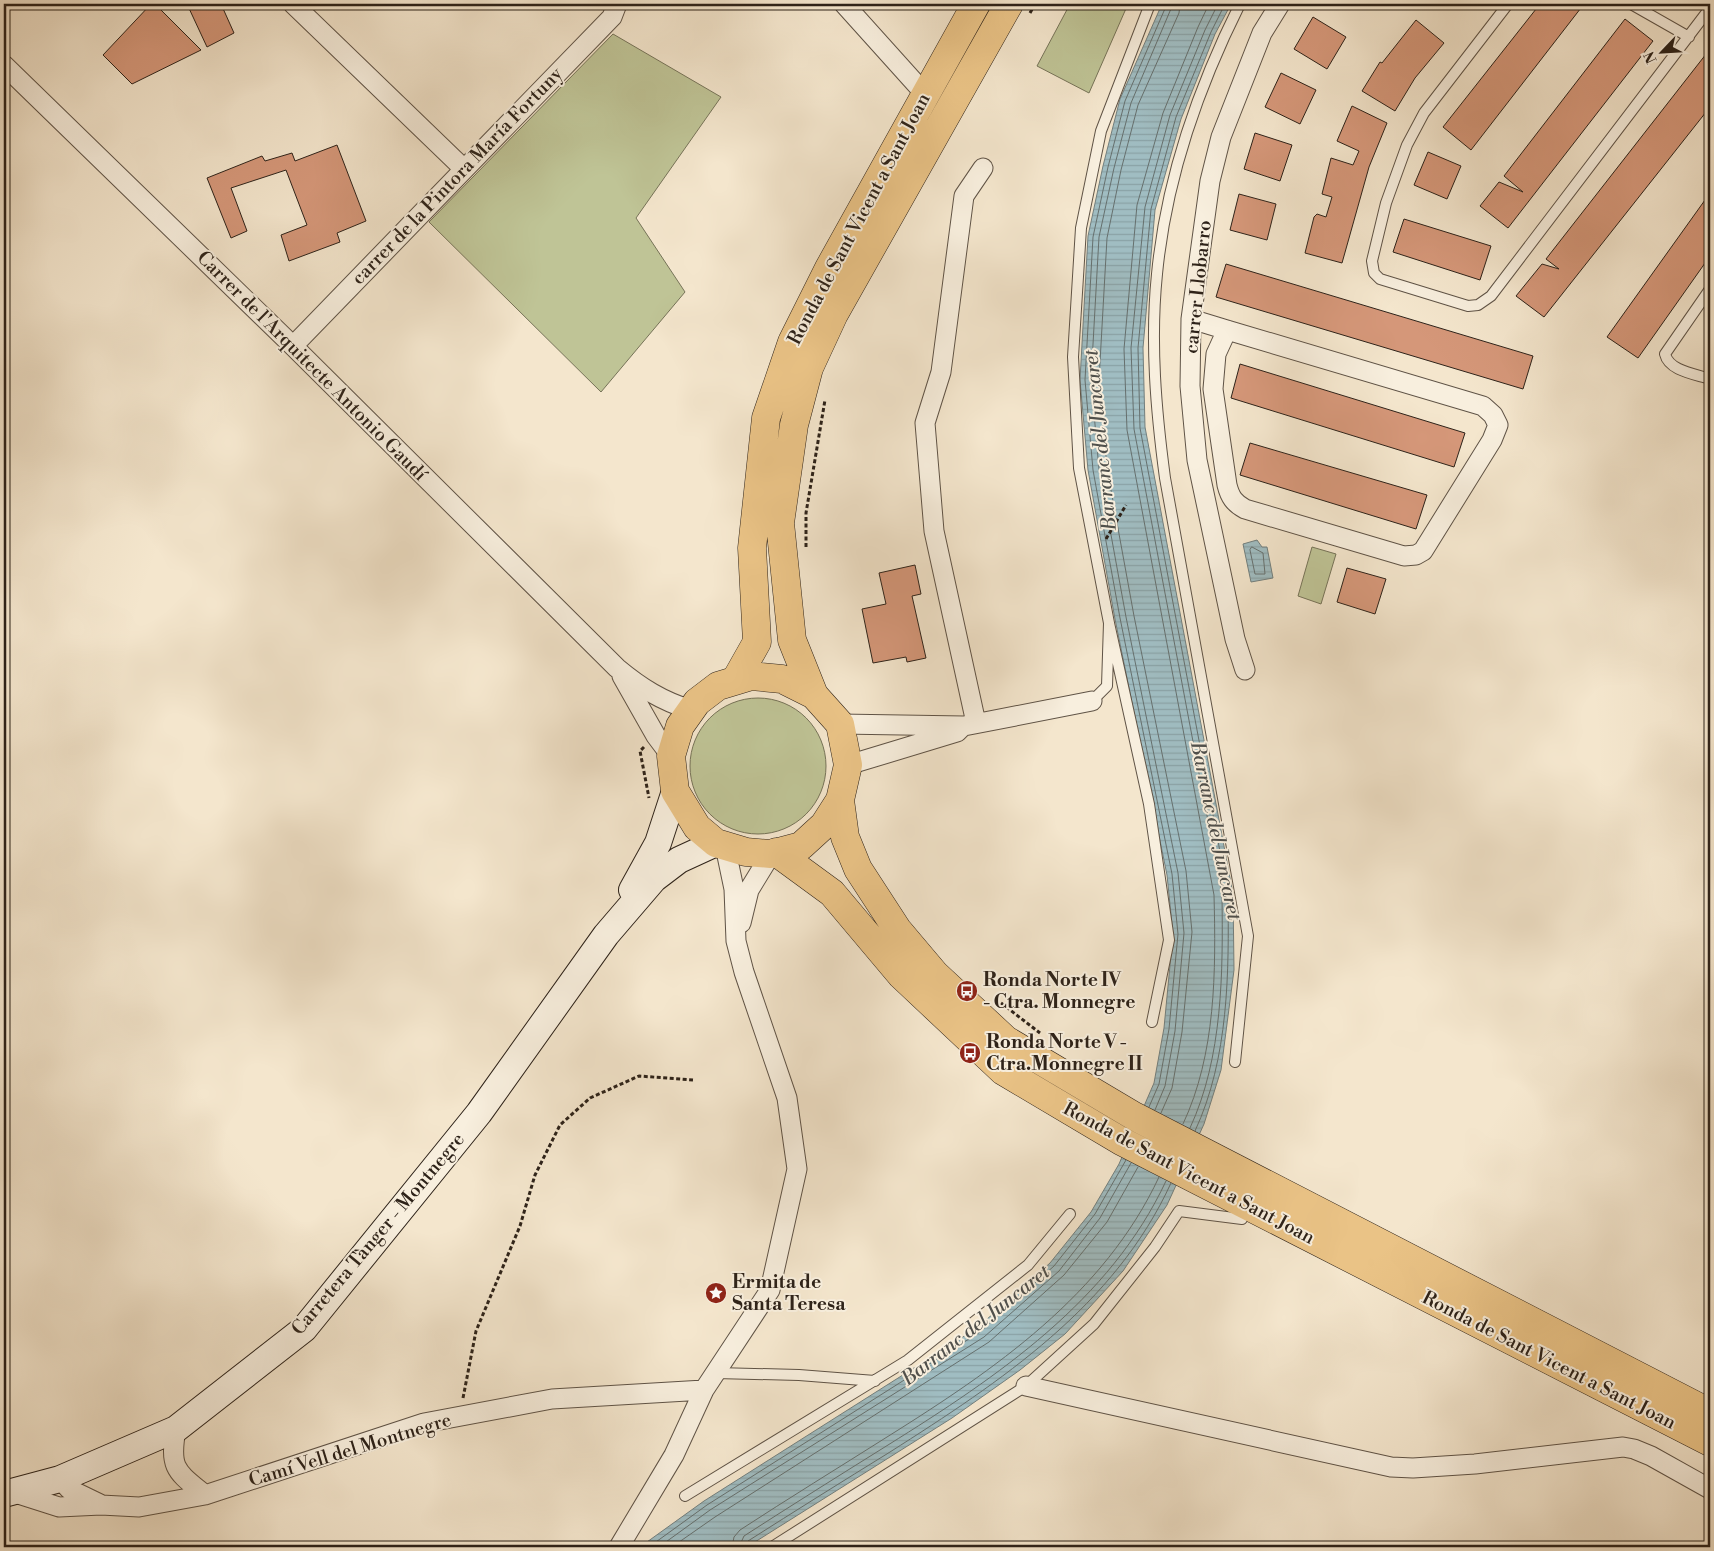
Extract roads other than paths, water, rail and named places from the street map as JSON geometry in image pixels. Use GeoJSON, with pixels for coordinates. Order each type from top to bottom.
{"type":"FeatureCollection","features":[{"type":"Feature","properties":{"kind":"main road","name":"Ronda de Sant Vicent a Sant Joan"},"geometry":{"type":"LineString","coordinates":[[976,4],[829,268],[792,342],[766,418],[752,548],[757,642],[735,681],[718,686],[697,702],[680,726],[671,756],[675,791],[696,827],[720,845],[746,852],[773,853],[801,846],[824,825],[840,800],[848,765],[840,724],[814,695],[792,640],[780,524],[794,425],[809,368],[834,314],[1018,12]]}},
{"type":"Feature","properties":{"kind":"main road"},"geometry":{"type":"LineString","coordinates":[[735,681],[751,676],[782,679],[814,695]]}},
{"type":"Feature","properties":{"kind":"main road","name":"Ronda de Sant Vicent a Sant Joan"},"geometry":{"type":"LineString","coordinates":[[840,800],[846,837],[858,869],[897,930],[935,974],[1006,1040],[1134,1116],[1710,1413]]}},
{"type":"Feature","properties":{"kind":"main road","name":"Ronda de Sant Vicent a Sant Joan"},"geometry":{"type":"LineString","coordinates":[[773,853],[832,893],[901,975],[1003,1071],[1121,1141],[1710,1442]]}},
{"type":"Feature","properties":{"kind":"street"},"geometry":{"type":"LineString","coordinates":[[293,4],[464,170]]}},
{"type":"Feature","properties":{"kind":"street","name":"carrer de la Pintora María Fortuny"},"geometry":{"type":"LineString","coordinates":[[293,346],[612,16],[617,4]]}},
{"type":"Feature","properties":{"kind":"street"},"geometry":{"type":"LineString","coordinates":[[844,4],[925,94]]}},
{"type":"Feature","properties":{"kind":"street","name":"carrer Llobarro"},"geometry":{"type":"LineString","coordinates":[[1245,670],[1236,639],[1198,460],[1190,386],[1191,319],[1210,181],[1221,137],[1262,33],[1280,4]]}},
{"type":"Feature","properties":{"kind":"street","name":"Carrer de l'Arquitecte Antonio Gaudí"},"geometry":{"type":"LineString","coordinates":[[4,65],[293,346],[618,668],[644,690],[667,702],[691,710]]}},
{"type":"Feature","properties":{"kind":"street"},"geometry":{"type":"LineString","coordinates":[[970,724],[934,531],[926,423],[941,372],[964,196],[983,168]]}},
{"type":"Feature","properties":{"kind":"street"},"geometry":{"type":"LineString","coordinates":[[1191,319],[1483,406],[1493,415],[1498,425],[1492,440],[1423,551],[1416,555],[1404,556],[1245,509],[1236,504],[1230,496],[1226,485],[1214,388],[1216,354],[1227,330]]}},
{"type":"Feature","properties":{"kind":"street","name":"Carrer de l'Arquitecte Antonio Gaudí"},"geometry":{"type":"LineString","coordinates":[[618,668],[652,729],[671,756]]}},
{"type":"Feature","properties":{"kind":"street"},"geometry":{"type":"LineString","coordinates":[[840,724],[970,724],[1092,701]]}},
{"type":"Feature","properties":{"kind":"street"},"geometry":{"type":"LineString","coordinates":[[848,765],[957,732],[970,724]]}},
{"type":"Feature","properties":{"kind":"street","name":"Carretera Tànger - Montnegre"},"geometry":{"type":"LineString","coordinates":[[606,935],[658,843],[675,791]]}},
{"type":"Feature","properties":{"kind":"street"},"geometry":{"type":"LineString","coordinates":[[620,1547],[674,1455],[704,1390],[770,1290],[797,1169],[787,1098],[744,972],[736,941],[734,889],[720,845]]}},
{"type":"Feature","properties":{"kind":"street","name":"Carretera Tànger - Montnegre"},"geometry":{"type":"LineString","coordinates":[[8,1493],[60,1479],[176,1429],[304,1329],[479,1112],[606,935],[654,879],[679,860],[720,845]]}},
{"type":"Feature","properties":{"kind":"street"},"geometry":{"type":"LineString","coordinates":[[736,941],[749,890],[773,853]]}},
{"type":"Feature","properties":{"kind":"street"},"geometry":{"type":"LineString","coordinates":[[1026,1386],[1391,1467],[1413,1468],[1474,1464],[1607,1448],[1634,1449],[1651,1456],[1710,1489]]}},
{"type":"Feature","properties":{"kind":"street","name":"Camí Vell del Montnegre"},"geometry":{"type":"LineString","coordinates":[[8,1493],[59,1506],[101,1504],[139,1507],[205,1495],[424,1423],[552,1399],[704,1390]]}},
{"type":"Feature","properties":{"kind":"street"},"geometry":{"type":"LineString","coordinates":[[176,1429],[172,1453],[178,1472],[205,1495]]}},
{"type":"Feature","properties":{"kind":"street","name":"Camí Vell del Montnegre"},"geometry":{"type":"LineString","coordinates":[[60,1479],[69,1489],[101,1504]]}},
{"type":"Feature","properties":{"kind":"lane"},"geometry":{"type":"LineString","coordinates":[[1150,4],[1101,131],[1082,228],[1074,357],[1079,468],[1109,624],[1149,804],[1169,940],[1152,1022]]}},
{"type":"Feature","properties":{"kind":"lane"},"geometry":{"type":"LineString","coordinates":[[1235,1062],[1248,936],[1166,478],[1156,403],[1154,326],[1157,274],[1166,213],[1181,153],[1211,68],[1240,4]]}},
{"type":"Feature","properties":{"kind":"lane"},"geometry":{"type":"LineString","coordinates":[[1508,4],[1424,114],[1414,130],[1397,170],[1372,261],[1374,273],[1380,279],[1468,306],[1478,305],[1491,296],[1710,8]]}},
{"type":"Feature","properties":{"kind":"lane"},"geometry":{"type":"LineString","coordinates":[[1631,4],[1689,37]]}},
{"type":"Feature","properties":{"kind":"lane"},"geometry":{"type":"LineString","coordinates":[[1710,289],[1665,354],[1666,360],[1672,366],[1710,378]]}},
{"type":"Feature","properties":{"kind":"lane"},"geometry":{"type":"LineString","coordinates":[[1092,701],[1107,686],[1109,624]]}},
{"type":"Feature","properties":{"kind":"lane"},"geometry":{"type":"LineString","coordinates":[[772,1547],[1026,1386],[1094,1324],[1155,1247],[1179,1211],[1242,1219]]}},
{"type":"Feature","properties":{"kind":"lane"},"geometry":{"type":"LineString","coordinates":[[686,1496],[908,1360],[1028,1265],[1070,1214]]}},
{"type":"Feature","properties":{"kind":"lane"},"geometry":{"type":"LineString","coordinates":[[716,1373],[799,1375],[875,1380]]}},
{"type":"Feature","properties":{"kind":"water","name":"Barranc del Juncaret"},"geometry":{"type":"Polygon","coordinates":[[[1162,4],[1231,4],[1215,34],[1181,119],[1155,210],[1143,348],[1145,427],[1233,894],[1234,970],[1221,1070],[1204,1124],[1167,1205],[1123,1271],[1065,1334],[1020,1370],[952,1418],[747,1547],[640,1547],[704,1501],[977,1328],[1050,1263],[1091,1212],[1119,1164],[1154,1083],[1164,1028],[1173,934],[1167,875],[1115,619],[1088,470],[1080,380],[1088,236],[1103,166],[1120,99],[1162,4]]]}},
{"type":"Feature","properties":{"kind":"water"},"geometry":{"type":"Polygon","coordinates":[[[1257,540],[1262,547],[1267,547],[1273,578],[1251,582],[1243,544],[1257,540]]]}},
{"type":"Feature","properties":{"kind":"place","name":"Ronda Norte IV - Ctra. Monnegre"},"geometry":{"type":"Point","coordinates":[967,991]}},
{"type":"Feature","properties":{"kind":"place","name":"Ronda Norte V - Ctra.Monnegre II"},"geometry":{"type":"Point","coordinates":[970,1053]}},
{"type":"Feature","properties":{"kind":"place","name":"Ermita de Santa Teresa"},"geometry":{"type":"Point","coordinates":[716,1293]}}]}
